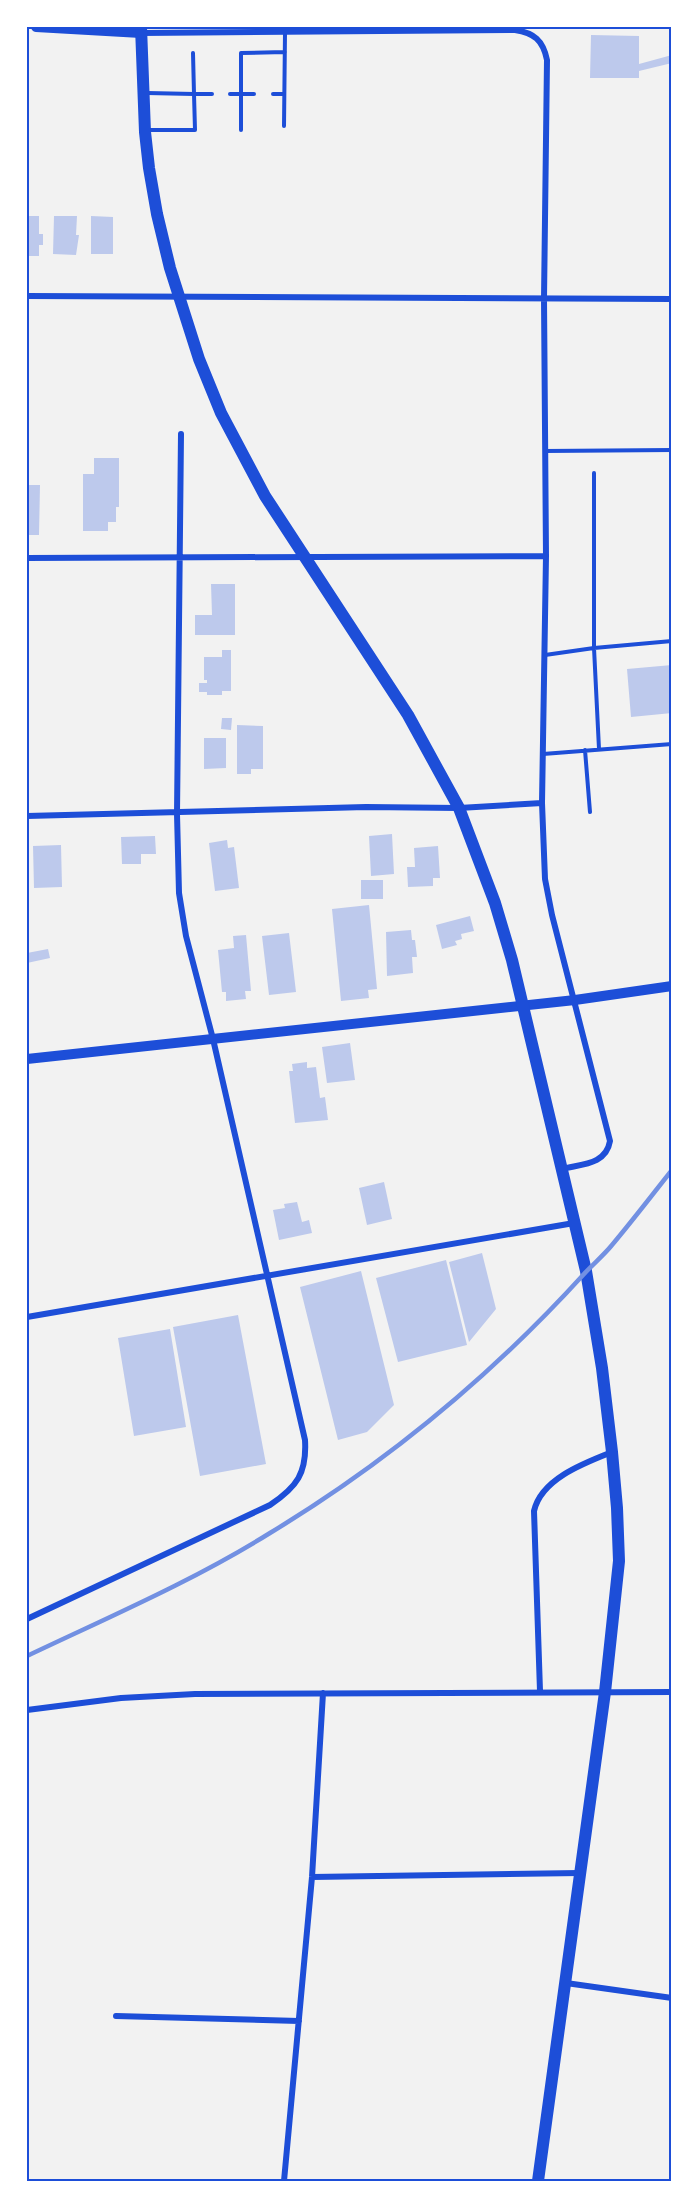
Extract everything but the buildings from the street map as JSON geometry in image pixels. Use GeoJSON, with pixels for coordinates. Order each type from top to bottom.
{"type":"FeatureCollection","features":[{"type":"Feature","properties":{"kind":"main road"},"geometry":{"type":"LineString","coordinates":[[141,30],[145,130],[157,213],[199,359],[221,413],[265,496],[408,715],[459,808],[495,903],[523,1005],[586,1271],[612,1452],[618,1508],[619,1561],[605,1692],[538,2181]]}},
{"type":"Feature","properties":{"kind":"street"},"geometry":{"type":"LineString","coordinates":[[36,27],[285,32],[515,30],[528,32],[537,37],[544,47],[547,60],[544,299],[546,556],[542,803],[545,879],[552,915],[610,1141],[605,1155],[599,1160],[561,1169]]}},
{"type":"Feature","properties":{"kind":"street"},"geometry":{"type":"LineString","coordinates":[[27,296],[672,299]]}},
{"type":"Feature","properties":{"kind":"street"},"geometry":{"type":"LineString","coordinates":[[27,1619],[270,1505],[286,1494],[298,1481],[304,1462],[305,1440],[213,1039],[181,911],[177,868],[177,814],[181,434]]}},
{"type":"Feature","properties":{"kind":"street"},"geometry":{"type":"LineString","coordinates":[[27,558],[546,556]]}},
{"type":"Feature","properties":{"kind":"street"},"geometry":{"type":"LineString","coordinates":[[27,816],[177,814],[366,807],[459,808],[542,803]]}},
{"type":"Feature","properties":{"kind":"street"},"geometry":{"type":"LineString","coordinates":[[27,1059],[575,1000],[672,986]]}},
{"type":"Feature","properties":{"kind":"street"},"geometry":{"type":"LineString","coordinates":[[27,1317],[574,1223]]}},
{"type":"Feature","properties":{"kind":"street"},"geometry":{"type":"LineString","coordinates":[[540,1691],[535,1504],[539,1497],[569,1471],[612,1452]]}},
{"type":"Feature","properties":{"kind":"street"},"geometry":{"type":"LineString","coordinates":[[27,1710],[121,1698],[195,1694],[672,1692]]}},
{"type":"Feature","properties":{"kind":"street"},"geometry":{"type":"LineString","coordinates":[[284,2181],[312,1877],[323,1693]]}},
{"type":"Feature","properties":{"kind":"street"},"geometry":{"type":"LineString","coordinates":[[312,1877],[580,1873]]}},
{"type":"Feature","properties":{"kind":"street"},"geometry":{"type":"LineString","coordinates":[[565,1983],[672,1998]]}},
{"type":"Feature","properties":{"kind":"street"},"geometry":{"type":"LineString","coordinates":[[116,2016],[298,2021]]}},
{"type":"Feature","properties":{"kind":"lane"},"geometry":{"type":"LineString","coordinates":[[284,126],[285,32]]}},
{"type":"Feature","properties":{"kind":"lane"},"geometry":{"type":"LineString","coordinates":[[241,130],[241,53],[285,52]]}},
{"type":"Feature","properties":{"kind":"lane"},"geometry":{"type":"LineString","coordinates":[[145,130],[195,130],[193,53]]}},
{"type":"Feature","properties":{"kind":"lane"},"geometry":{"type":"LineString","coordinates":[[143,93],[212,94]]}},
{"type":"Feature","properties":{"kind":"lane"},"geometry":{"type":"LineString","coordinates":[[230,94],[254,94]]}},
{"type":"Feature","properties":{"kind":"lane"},"geometry":{"type":"LineString","coordinates":[[273,94],[284,94]]}},
{"type":"Feature","properties":{"kind":"lane"},"geometry":{"type":"LineString","coordinates":[[545,451],[672,450]]}},
{"type":"Feature","properties":{"kind":"lane"},"geometry":{"type":"LineString","coordinates":[[594,472],[594,648],[599,749]]}},
{"type":"Feature","properties":{"kind":"lane"},"geometry":{"type":"LineString","coordinates":[[544,655],[672,641]]}},
{"type":"Feature","properties":{"kind":"lane"},"geometry":{"type":"LineString","coordinates":[[543,754],[672,744]]}},
{"type":"Feature","properties":{"kind":"lane"},"geometry":{"type":"LineString","coordinates":[[585,750],[590,812]]}},
{"type":"Feature","properties":{"kind":"railway"},"geometry":{"type":"LineString","coordinates":[[27,1656],[211,1567],[313,1506],[396,1447],[475,1381],[549,1311],[609,1249],[672,1170]]}}]}
